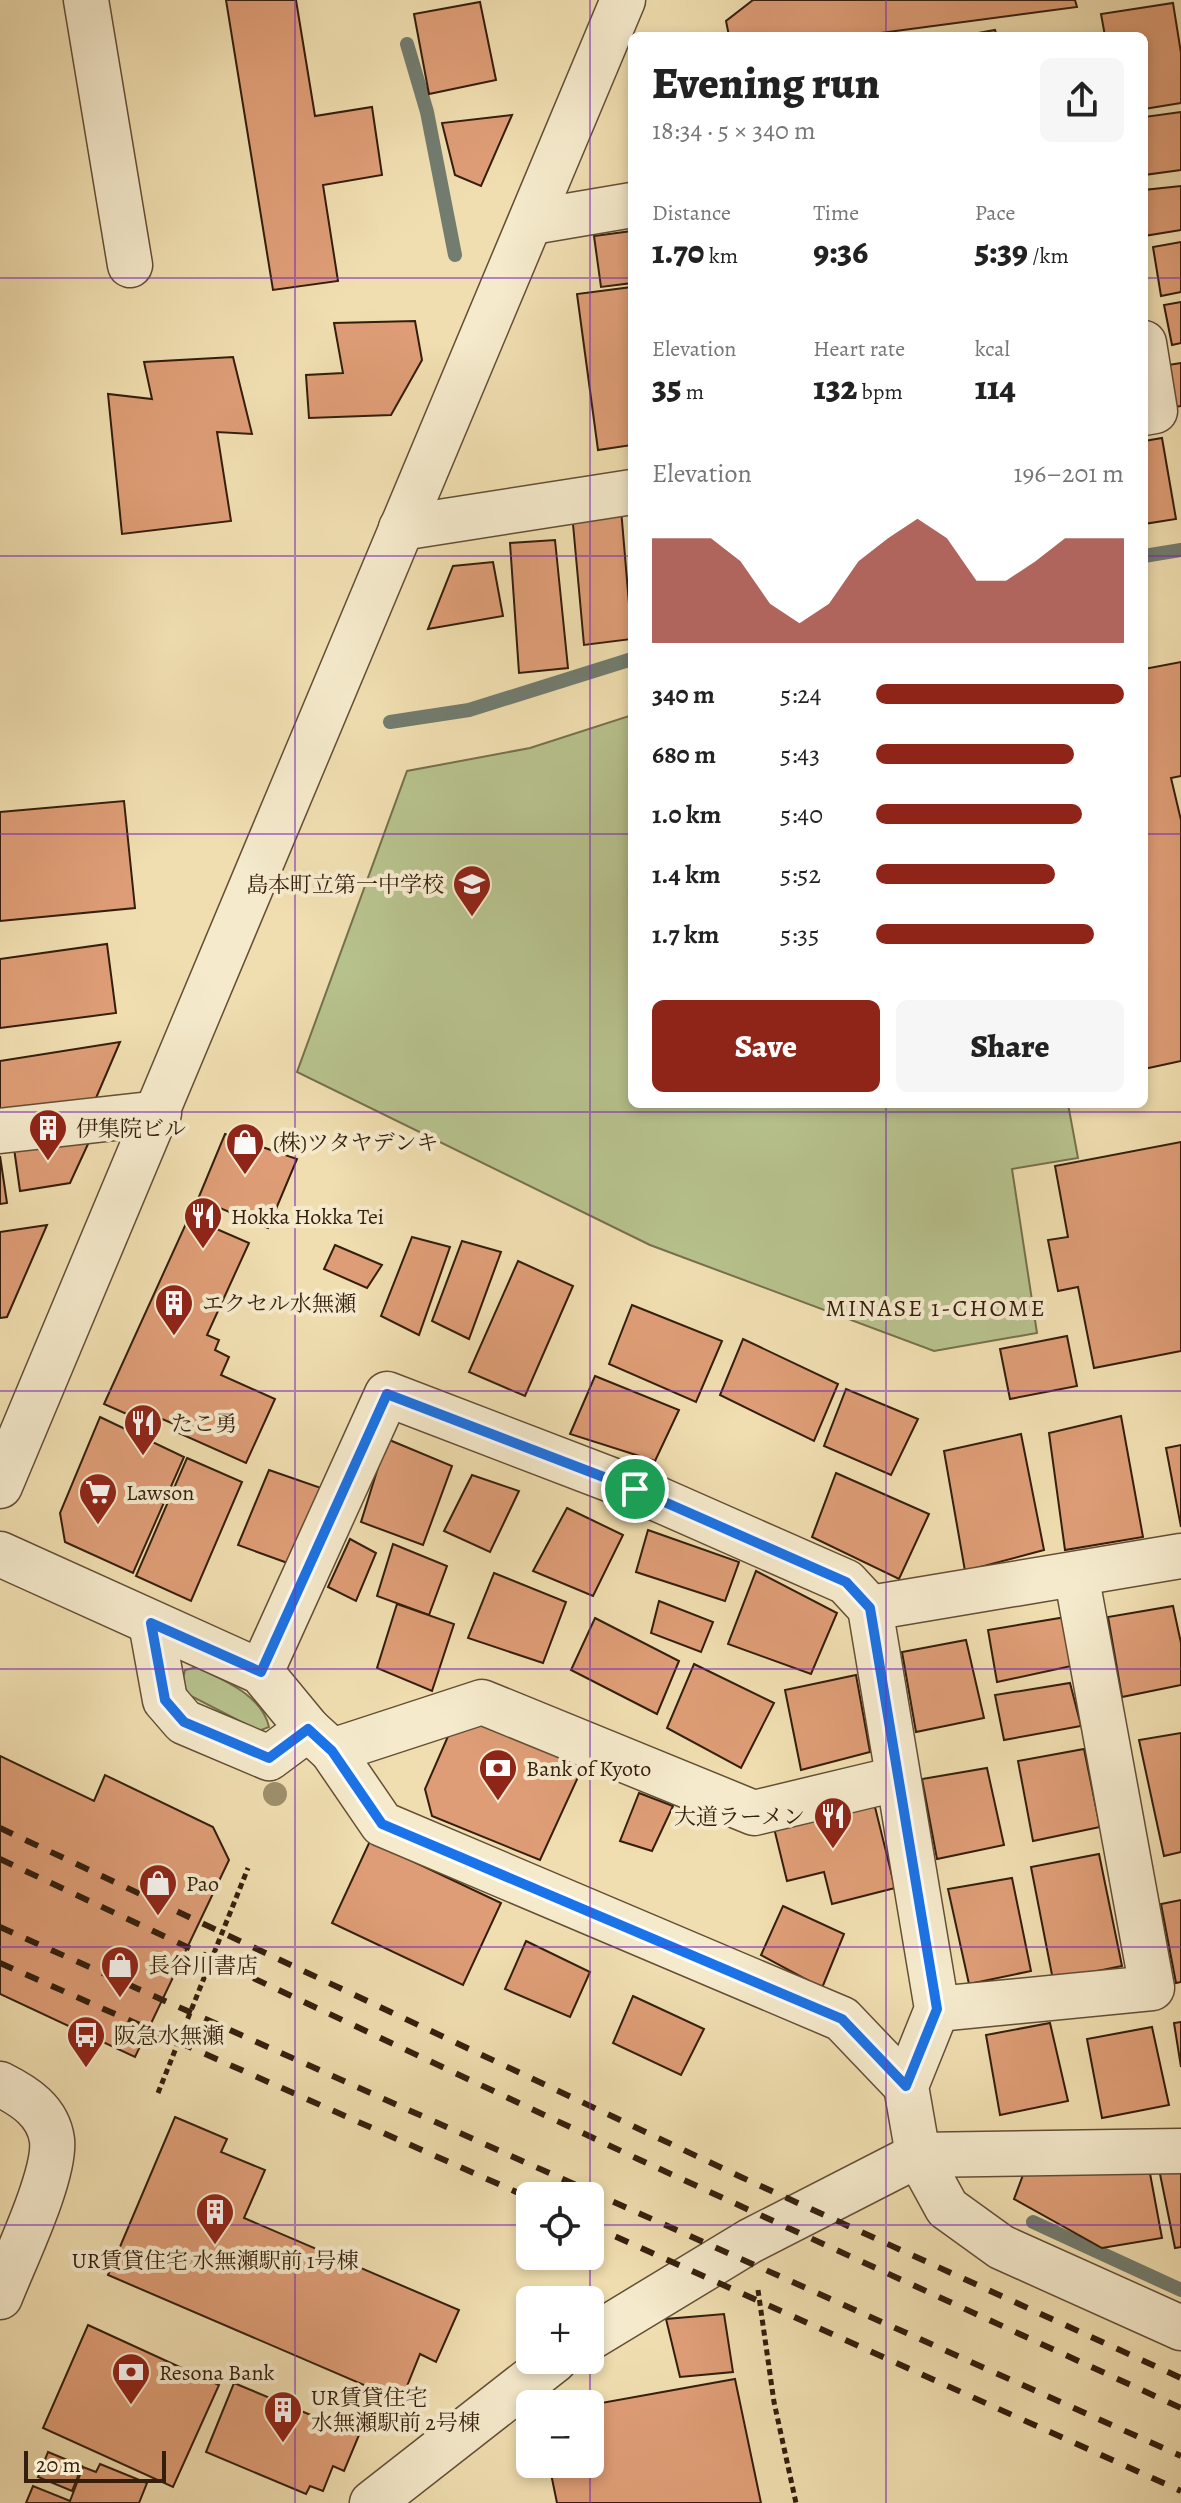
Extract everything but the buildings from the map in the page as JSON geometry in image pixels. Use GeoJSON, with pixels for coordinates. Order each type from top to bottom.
{"type":"FeatureCollection","features":[{"type":"Feature","properties":{"kind":"street"},"geometry":{"type":"LineString","coordinates":[[86,0],[130,265]]}},
{"type":"Feature","properties":{"kind":"street"},"geometry":{"type":"LineString","coordinates":[[0,1486],[159,1113],[623,0]]}},
{"type":"Feature","properties":{"kind":"street"},"geometry":{"type":"LineString","coordinates":[[532,222],[628,206]]}},
{"type":"Feature","properties":{"kind":"street"},"geometry":{"type":"LineString","coordinates":[[1148,368],[1155,411],[1148,412]]}},
{"type":"Feature","properties":{"kind":"street"},"geometry":{"type":"LineString","coordinates":[[401,528],[628,493]]}},
{"type":"Feature","properties":{"kind":"street"},"geometry":{"type":"LineString","coordinates":[[0,1131],[159,1113]]}},
{"type":"Feature","properties":{"kind":"street"},"geometry":{"type":"LineString","coordinates":[[261,1672],[387,1394],[635,1489],[846,1582],[870,1608],[896,1779],[937,2009],[906,2086],[918,2155],[947,2208],[1001,2247],[1181,2328]]}},
{"type":"Feature","properties":{"kind":"street"},"geometry":{"type":"LineString","coordinates":[[0,1554],[261,1672],[320,1740],[382,1824],[842,2019],[906,2086]]}},
{"type":"Feature","properties":{"kind":"street"},"geometry":{"type":"LineString","coordinates":[[870,1608],[1181,1556]]}},
{"type":"Feature","properties":{"kind":"street"},"geometry":{"type":"LineString","coordinates":[[937,2009],[1152,1988],[1076,1574]]}},
{"type":"Feature","properties":{"kind":"street"},"geometry":{"type":"LineString","coordinates":[[151,1623],[165,1700],[184,1722],[269,1758],[320,1740],[482,1702],[754,1813],[896,1779]]}},
{"type":"Feature","properties":{"kind":"street"},"geometry":{"type":"LineString","coordinates":[[0,2084],[23,2095],[39,2109],[52,2140],[50,2163],[20,2203],[0,2297]]}},
{"type":"Feature","properties":{"kind":"street"},"geometry":{"type":"LineString","coordinates":[[604,2330],[750,2241],[918,2155],[1159,2154],[1181,2151]]}},
{"type":"Feature","properties":{"kind":"street"},"geometry":{"type":"LineString","coordinates":[[372,2503],[537,2374]]}},
{"type":"Feature","properties":{"kind":"path"},"geometry":{"type":"LineString","coordinates":[[158,2093],[248,1868]]}},
{"type":"Feature","properties":{"kind":"path"},"geometry":{"type":"LineString","coordinates":[[750,2241],[774,2402],[796,2503]]}},
{"type":"Feature","properties":{"kind":"green space","name":"島本町立第一中学校"},"geometry":{"type":"Polygon","coordinates":[[[628,716],[628,1108],[1069,1108],[1078,1158],[1012,1169],[1037,1333],[934,1351],[650,1245],[297,1072],[407,771],[530,748],[628,716]]]}},
{"type":"Feature","properties":{"kind":"green space"},"geometry":{"type":"Polygon","coordinates":[[[197,1667],[250,1697],[265,1716],[269,1727],[259,1731],[189,1695],[182,1683],[185,1670],[197,1667]]]}},
{"type":"Feature","properties":{"kind":"waterway"},"geometry":{"type":"LineString","coordinates":[[407,44],[427,112],[455,255]]}},
{"type":"Feature","properties":{"kind":"waterway"},"geometry":{"type":"LineString","coordinates":[[1148,555],[1181,550]]}},
{"type":"Feature","properties":{"kind":"waterway"},"geometry":{"type":"LineString","coordinates":[[390,722],[469,710],[628,660]]}},
{"type":"Feature","properties":{"kind":"waterway"},"geometry":{"type":"LineString","coordinates":[[1033,2222],[1181,2290]]}},
{"type":"Feature","properties":{"kind":"railway"},"geometry":{"type":"LineString","coordinates":[[0,1828],[741,2177],[1181,2378]]}},
{"type":"Feature","properties":{"kind":"railway"},"geometry":{"type":"LineString","coordinates":[[0,1859],[638,2159],[1181,2408]]}},
{"type":"Feature","properties":{"kind":"railway"},"geometry":{"type":"LineString","coordinates":[[0,1927],[1181,2456]]}},
{"type":"Feature","properties":{"kind":"railway"},"geometry":{"type":"LineString","coordinates":[[0,1963],[516,2192]]}},
{"type":"Feature","properties":{"kind":"railway"},"geometry":{"type":"LineString","coordinates":[[604,2231],[1181,2491]]}},
{"type":"Feature","properties":{"kind":"place","name":"島本町立第一中学校"},"geometry":{"type":"Point","coordinates":[472,918]}},
{"type":"Feature","properties":{"kind":"place","name":"伊集院ビル"},"geometry":{"type":"Point","coordinates":[48,1162]}},
{"type":"Feature","properties":{"kind":"place","name":"(株)ツタヤデンキ"},"geometry":{"type":"Point","coordinates":[245,1176]}},
{"type":"Feature","properties":{"kind":"place","name":"Hokka Hokka Tei"},"geometry":{"type":"Point","coordinates":[203,1250]}},
{"type":"Feature","properties":{"kind":"place","name":"エクセル水無瀬"},"geometry":{"type":"Point","coordinates":[174,1337]}},
{"type":"Feature","properties":{"kind":"place","name":"たこ勇"},"geometry":{"type":"Point","coordinates":[143,1457]}},
{"type":"Feature","properties":{"kind":"place","name":"Lawson"},"geometry":{"type":"Point","coordinates":[98,1526]}},
{"type":"Feature","properties":{"kind":"place","name":"Bank of Kyoto"},"geometry":{"type":"Point","coordinates":[498,1802]}},
{"type":"Feature","properties":{"kind":"place","name":"大道ラーメン"},"geometry":{"type":"Point","coordinates":[833,1850]}},
{"type":"Feature","properties":{"kind":"place","name":"Pao"},"geometry":{"type":"Point","coordinates":[158,1917]}},
{"type":"Feature","properties":{"kind":"place","name":"長谷川書店"},"geometry":{"type":"Point","coordinates":[120,1999]}},
{"type":"Feature","properties":{"kind":"place","name":"阪急水無瀬"},"geometry":{"type":"Point","coordinates":[86,2069]}},
{"type":"Feature","properties":{"kind":"place","name":"UR賃貸住宅 水無瀬駅前 1号棟"},"geometry":{"type":"Point","coordinates":[215,2246]}},
{"type":"Feature","properties":{"kind":"place","name":"Resona Bank"},"geometry":{"type":"Point","coordinates":[131,2406]}},
{"type":"Feature","properties":{"kind":"place","name":"UR賃貸住宅 水無瀬駅前 2号棟"},"geometry":{"type":"Point","coordinates":[283,2444]}},
{"type":"Feature","properties":{"kind":"district","name":"MINASE 1-CHOME"},"geometry":{"type":"Point","coordinates":[936,1308]}},
{"type":"Feature","properties":{"kind":"route"},"geometry":{"type":"LineString","coordinates":[[387,1394],[635,1489],[846,1582],[870,1608],[896,1779],[937,2009],[906,2086],[842,2019],[382,1824],[332,1751],[308,1729],[269,1758],[184,1722],[165,1700],[151,1623],[261,1672],[387,1394]]}}]}
